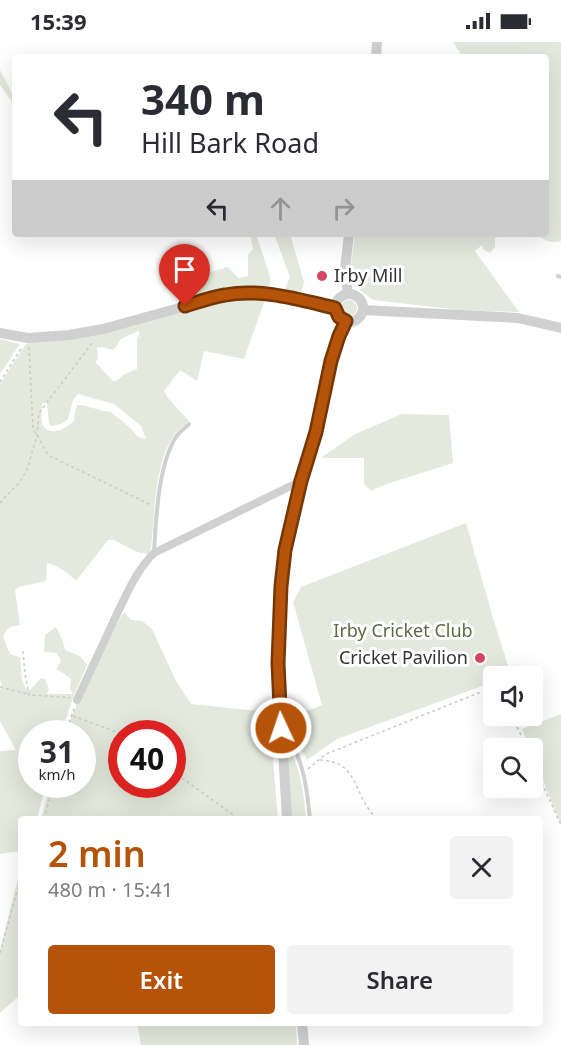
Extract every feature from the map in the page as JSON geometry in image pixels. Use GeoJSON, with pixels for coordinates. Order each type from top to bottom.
{"type":"FeatureCollection","features":[{"type":"Feature","properties":{"kind":"street"},"geometry":{"type":"LineString","coordinates":[[348,294],[345,269],[349,237]]}},
{"type":"Feature","properties":{"kind":"street"},"geometry":{"type":"LineString","coordinates":[[0,333],[28,338],[69,335],[226,295],[257,293],[335,308]]}},
{"type":"Feature","properties":{"kind":"street"},"geometry":{"type":"LineString","coordinates":[[348,294],[359,298],[363,310],[359,318],[346,321],[339,317],[335,308],[340,298],[348,294]]}},
{"type":"Feature","properties":{"kind":"street"},"geometry":{"type":"LineString","coordinates":[[363,310],[518,318],[561,328]]}},
{"type":"Feature","properties":{"kind":"street"},"geometry":{"type":"LineString","coordinates":[[287,816],[278,663],[285,550],[301,481],[316,432],[331,361],[346,321]]}},
{"type":"Feature","properties":{"kind":"street"},"geometry":{"type":"LineString","coordinates":[[77,700],[125,596],[142,565],[154,553],[301,481]]}},
{"type":"Feature","properties":{"kind":"street"},"geometry":{"type":"LineString","coordinates":[[302,1026],[304,1045]]}},
{"type":"Feature","properties":{"kind":"lane"},"geometry":{"type":"LineString","coordinates":[[154,553],[157,508],[168,453],[177,435],[189,424]]}},
{"type":"Feature","properties":{"kind":"lane"},"geometry":{"type":"LineString","coordinates":[[281,728],[295,747],[303,772],[310,816]]}},
{"type":"Feature","properties":{"kind":"path"},"geometry":{"type":"LineString","coordinates":[[0,503],[4,496],[19,483],[27,470],[37,435],[39,413],[103,328]]}},
{"type":"Feature","properties":{"kind":"path"},"geometry":{"type":"LineString","coordinates":[[0,382],[28,338]]}},
{"type":"Feature","properties":{"kind":"path"},"geometry":{"type":"LineString","coordinates":[[28,338],[33,429],[48,455],[157,508]]}},
{"type":"Feature","properties":{"kind":"path"},"geometry":{"type":"LineString","coordinates":[[22,651],[29,695]]}},
{"type":"Feature","properties":{"kind":"path"},"geometry":{"type":"LineString","coordinates":[[0,687],[29,695],[77,700],[70,720]]}},
{"type":"Feature","properties":{"kind":"path"},"geometry":{"type":"LineString","coordinates":[[303,772],[326,754],[483,692]]}},
{"type":"Feature","properties":{"kind":"path"},"geometry":{"type":"LineString","coordinates":[[72,716],[108,729]]}},
{"type":"Feature","properties":{"kind":"path"},"geometry":{"type":"LineString","coordinates":[[319,760],[332,760],[349,771],[368,810],[375,816]]}},
{"type":"Feature","properties":{"kind":"path"},"geometry":{"type":"LineString","coordinates":[[186,781],[235,816]]}},
{"type":"Feature","properties":{"kind":"path"},"geometry":{"type":"LineString","coordinates":[[543,785],[561,825]]}},
{"type":"Feature","properties":{"kind":"path"},"geometry":{"type":"LineString","coordinates":[[45,816],[49,798]]}},
{"type":"Feature","properties":{"kind":"path"},"geometry":{"type":"LineString","coordinates":[[0,953],[18,888]]}},
{"type":"Feature","properties":{"kind":"green space"},"geometry":{"type":"Polygon","coordinates":[[[453,42],[561,42],[561,241],[548,241],[541,237],[549,237],[549,54],[461,54],[453,42]]]}},
{"type":"Feature","properties":{"kind":"green space"},"geometry":{"type":"Polygon","coordinates":[[[0,70],[12,93],[12,102],[0,85],[0,70]]]}},
{"type":"Feature","properties":{"kind":"green space"},"geometry":{"type":"Polygon","coordinates":[[[251,237],[257,237],[270,276],[270,286],[231,287],[187,296],[183,282],[190,278],[228,267],[238,278],[248,276],[248,255],[253,249],[251,237]]]}},
{"type":"Feature","properties":{"kind":"green space"},"geometry":{"type":"Polygon","coordinates":[[[275,237],[291,237],[304,282],[301,294],[285,289],[290,277],[275,237]]]}},
{"type":"Feature","properties":{"kind":"green space"},"geometry":{"type":"Polygon","coordinates":[[[355,237],[498,237],[495,238],[495,247],[490,253],[484,250],[482,245],[475,251],[519,312],[460,310],[373,300],[353,285],[351,265],[355,237]]]}},
{"type":"Feature","properties":{"kind":"green space"},"geometry":{"type":"Polygon","coordinates":[[[219,299],[265,300],[244,359],[204,351],[197,381],[180,370],[164,391],[189,421],[175,434],[163,459],[159,473],[149,554],[137,552],[114,540],[108,540],[76,581],[63,570],[47,563],[46,581],[15,590],[20,625],[10,628],[3,637],[10,654],[20,657],[25,688],[30,690],[41,678],[45,679],[49,689],[47,694],[73,694],[70,689],[71,679],[56,669],[61,661],[57,653],[44,652],[45,635],[56,627],[65,650],[80,656],[87,665],[65,720],[18,720],[18,798],[43,798],[38,816],[18,816],[18,851],[0,854],[0,751],[16,750],[0,721],[2,684],[0,681],[0,384],[25,345],[30,342],[219,299]],[[138,331],[121,339],[112,350],[97,348],[98,359],[95,362],[113,381],[137,369],[137,339],[140,333],[138,331]],[[78,394],[73,400],[68,419],[61,424],[51,426],[47,403],[42,403],[43,425],[51,431],[64,428],[74,421],[77,405],[111,412],[138,437],[146,439],[141,426],[114,404],[78,394]]]}},
{"type":"Feature","properties":{"kind":"green space"},"geometry":{"type":"Polygon","coordinates":[[[349,300],[355,302],[357,308],[355,314],[349,316],[343,314],[341,308],[343,302],[349,300]]]}},
{"type":"Feature","properties":{"kind":"green space"},"geometry":{"type":"Polygon","coordinates":[[[0,339],[20,344],[0,374],[0,339]]]}},
{"type":"Feature","properties":{"kind":"green space"},"geometry":{"type":"Polygon","coordinates":[[[402,414],[449,415],[453,463],[371,491],[364,484],[364,458],[321,458],[355,434],[402,414]]]}},
{"type":"Feature","properties":{"kind":"green space","name":"Irby Cricket Club"},"geometry":{"type":"Polygon","coordinates":[[[466,523],[508,666],[483,666],[483,686],[337,739],[307,760],[287,719],[322,705],[293,602],[301,587],[466,523]]]}},
{"type":"Feature","properties":{"kind":"green space"},"geometry":{"type":"Polygon","coordinates":[[[124,612],[131,620],[142,621],[152,629],[176,681],[191,704],[269,712],[278,816],[42,816],[47,798],[96,798],[96,720],[71,720],[91,671],[124,612]]]}},
{"type":"Feature","properties":{"kind":"green space"},"geometry":{"type":"Polygon","coordinates":[[[561,714],[561,825],[543,781],[543,738],[526,738],[522,729],[530,726],[543,726],[543,721],[561,714]]]}},
{"type":"Feature","properties":{"kind":"green space"},"geometry":{"type":"Polygon","coordinates":[[[288,744],[301,781],[306,816],[291,816],[288,744]]]}},
{"type":"Feature","properties":{"kind":"green space"},"geometry":{"type":"Polygon","coordinates":[[[18,878],[18,997],[0,1013],[0,950],[18,878]]]}},
{"type":"Feature","properties":{"kind":"green space"},"geometry":{"type":"Polygon","coordinates":[[[138,1026],[296,1026],[297,1045],[141,1045],[138,1026]]]}},
{"type":"Feature","properties":{"kind":"place","name":"Irby Mill"},"geometry":{"type":"Point","coordinates":[322,276]}},
{"type":"Feature","properties":{"kind":"place","name":"Cricket Pavilion"},"geometry":{"type":"Point","coordinates":[480,658]}},
{"type":"Feature","properties":{"kind":"route"},"geometry":{"type":"LineString","coordinates":[[185,306],[226,295],[257,293],[335,308],[339,317],[346,321],[331,361],[316,432],[301,481],[285,550],[278,663],[281,728]]}}]}
